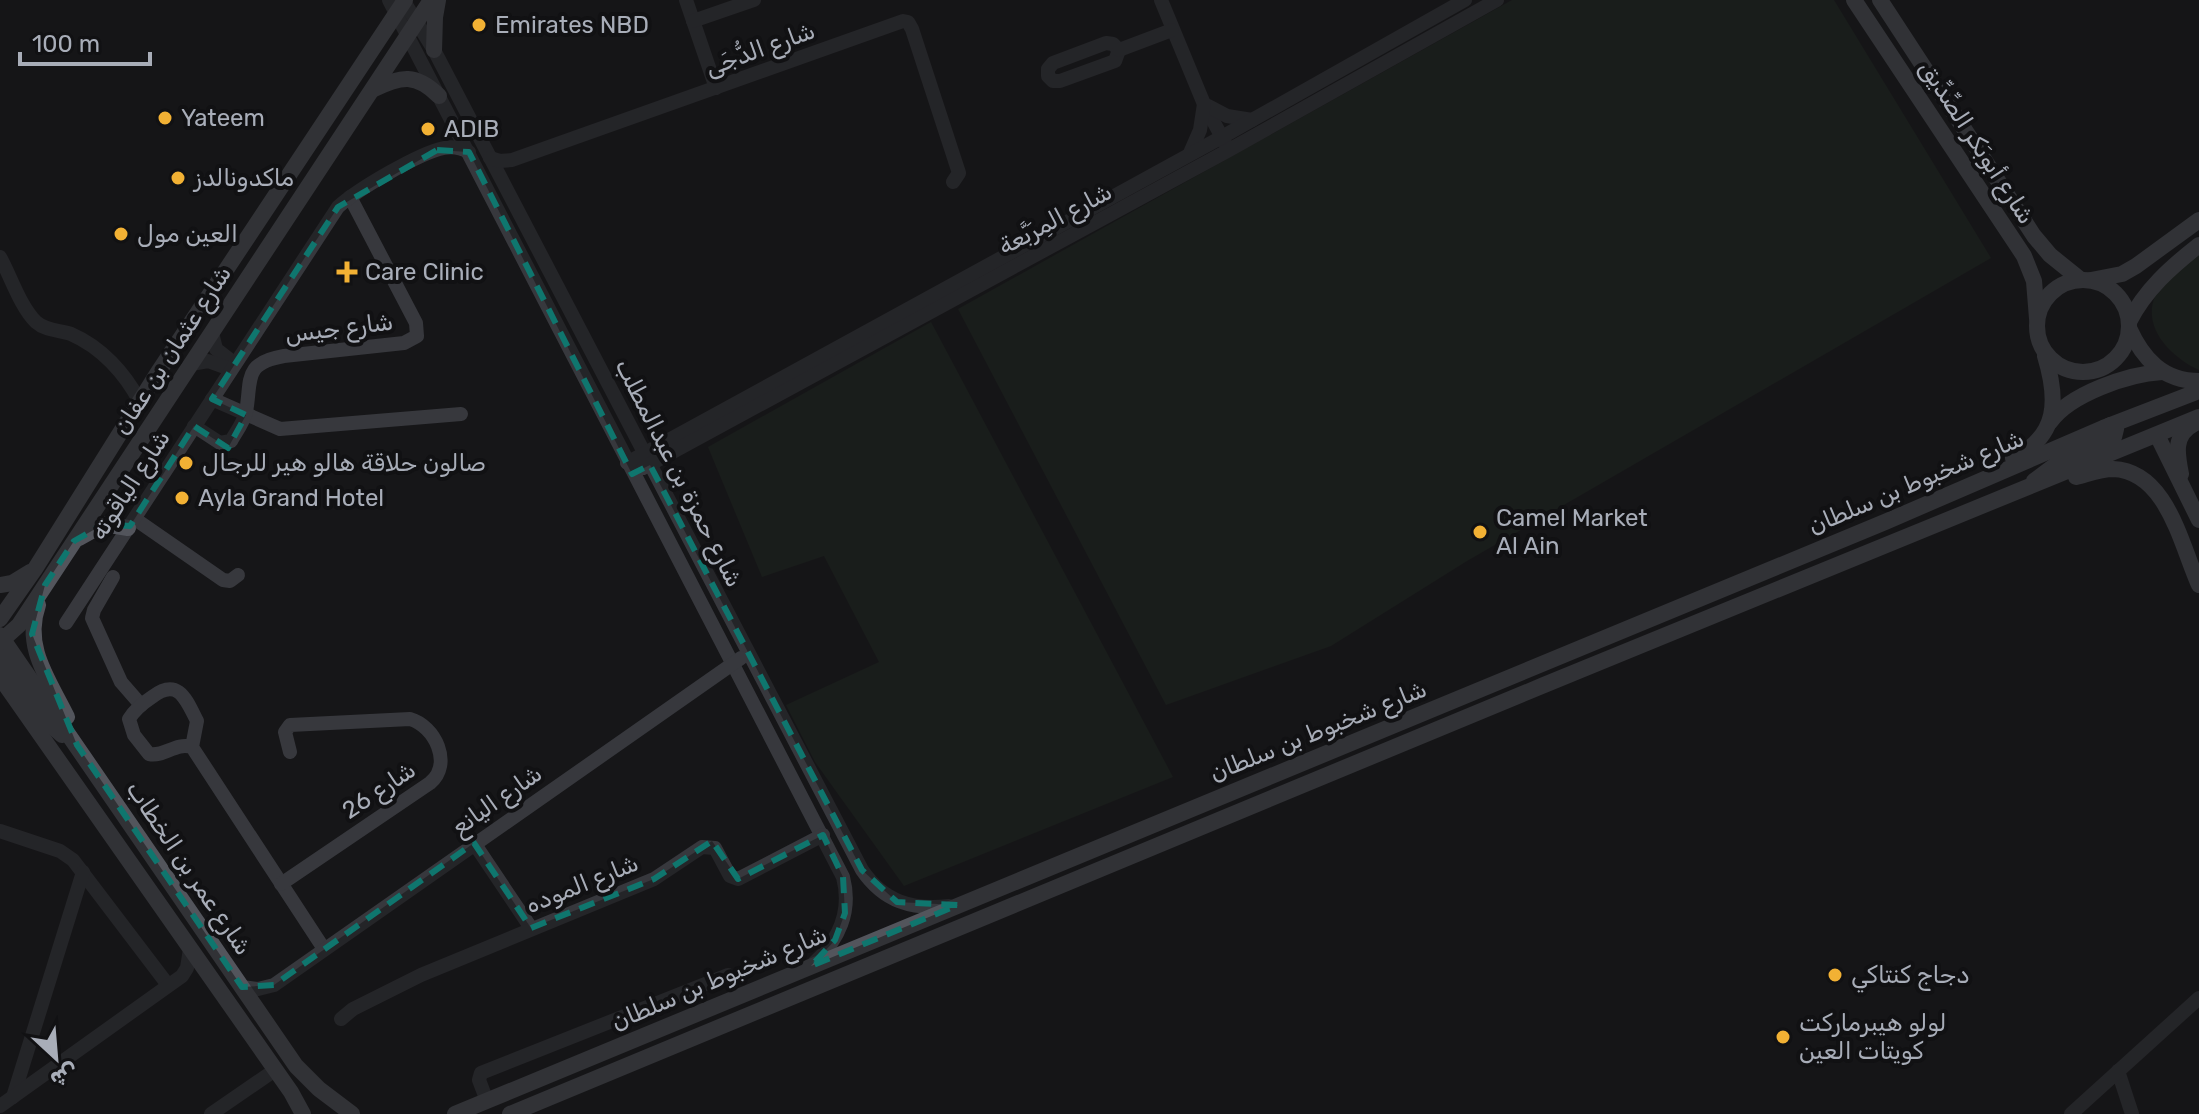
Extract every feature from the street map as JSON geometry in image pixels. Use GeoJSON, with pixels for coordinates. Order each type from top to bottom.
{"type":"FeatureCollection","features":[{"type":"Feature","properties":{"kind":"main road"},"geometry":{"type":"LineString","coordinates":[[434,50],[438,0]]}},
{"type":"Feature","properties":{"kind":"main road","name":"شارع أبوبَكر الصِّدِّيق"},"geometry":{"type":"LineString","coordinates":[[1854,0],[2024,256],[2034,281],[2037,318]]}},
{"type":"Feature","properties":{"kind":"main road","name":"شارع أبوبَكر الصِّدِّيق"},"geometry":{"type":"LineString","coordinates":[[1880,0],[2034,236],[2050,255],[2085,280]]}},
{"type":"Feature","properties":{"kind":"main road","name":"شارع عثمان بن عفان"},"geometry":{"type":"LineString","coordinates":[[0,619],[399,2]]}},
{"type":"Feature","properties":{"kind":"main road","name":"شارع عثمان بن عفان"},"geometry":{"type":"LineString","coordinates":[[1,642],[19,625],[373,89],[419,14]]}},
{"type":"Feature","properties":{"kind":"main road"},"geometry":{"type":"LineString","coordinates":[[373,89],[399,78],[424,83],[439,96]]}},
{"type":"Feature","properties":{"kind":"main road"},"geometry":{"type":"LineString","coordinates":[[2050,423],[2052,385],[2037,335],[2037,318],[2044,302],[2056,289],[2122,274],[2199,220]]}},
{"type":"Feature","properties":{"kind":"main road"},"geometry":{"type":"LineString","coordinates":[[2043,350],[2063,368],[2090,372],[2114,361],[2125,346],[2129,325],[2139,302],[2199,245]]}},
{"type":"Feature","properties":{"kind":"main road"},"geometry":{"type":"LineString","coordinates":[[2085,280],[2104,285],[2117,294],[2145,357],[2162,372],[2199,381]]}},
{"type":"Feature","properties":{"kind":"main road"},"geometry":{"type":"LineString","coordinates":[[1885,522],[1891,513],[1903,505],[2026,452],[2039,440],[2061,409],[2083,396],[2138,375],[2162,372]]}},
{"type":"Feature","properties":{"kind":"main road","name":"شارع شخبوط بن سلطان"},"geometry":{"type":"LineString","coordinates":[[455,1114],[1885,522],[2110,425],[2199,391]]}},
{"type":"Feature","properties":{"kind":"main road"},"geometry":{"type":"LineString","coordinates":[[2184,491],[2178,444],[2182,433],[2199,419]]}},
{"type":"Feature","properties":{"kind":"main road","name":"شارع شخبوط بن سلطان"},"geometry":{"type":"LineString","coordinates":[[510,1114],[1544,685],[2199,419]]}},
{"type":"Feature","properties":{"kind":"main road"},"geometry":{"type":"LineString","coordinates":[[2028,488],[2055,463],[2114,437],[2116,429],[2110,425]]}},
{"type":"Feature","properties":{"kind":"main road"},"geometry":{"type":"LineString","coordinates":[[2157,435],[2199,520]]}},
{"type":"Feature","properties":{"kind":"main road"},"geometry":{"type":"LineString","coordinates":[[2028,488],[2113,469],[2141,476],[2162,501],[2195,565],[2199,585]]}},
{"type":"Feature","properties":{"kind":"main road"},"geometry":{"type":"LineString","coordinates":[[74,541],[104,524],[131,523]]}},
{"type":"Feature","properties":{"kind":"main road"},"geometry":{"type":"LineString","coordinates":[[0,585],[12,583],[35,569]]}},
{"type":"Feature","properties":{"kind":"main road"},"geometry":{"type":"LineString","coordinates":[[45,585],[33,619],[33,641],[73,729],[77,745]]}},
{"type":"Feature","properties":{"kind":"main road"},"geometry":{"type":"LineString","coordinates":[[1,642],[47,722],[77,745]]}},
{"type":"Feature","properties":{"kind":"main road","name":"شارع عمر بن الخطاب"},"geometry":{"type":"LineString","coordinates":[[0,677],[303,1114]]}},
{"type":"Feature","properties":{"kind":"main road","name":"شارع عمر بن الخطاب"},"geometry":{"type":"LineString","coordinates":[[77,745],[307,1078],[352,1114]]}},
{"type":"Feature","properties":{"kind":"street"},"geometry":{"type":"LineString","coordinates":[[686,0],[716,88]]}},
{"type":"Feature","properties":{"kind":"street"},"geometry":{"type":"LineString","coordinates":[[693,21],[754,0]]}},
{"type":"Feature","properties":{"kind":"street"},"geometry":{"type":"LineString","coordinates":[[1161,0],[1204,104],[1206,117],[1223,145]]}},
{"type":"Feature","properties":{"kind":"street","name":"شارع المِرَبَّعة"},"geometry":{"type":"LineString","coordinates":[[638,462],[1189,154],[1223,145],[1253,120],[1465,0]]}},
{"type":"Feature","properties":{"kind":"street","name":"شارع المِرَبَّعة"},"geometry":{"type":"LineString","coordinates":[[638,462],[1497,0]]}},
{"type":"Feature","properties":{"kind":"street","name":"شارع حمزة بن عبدالمطلب"},"geometry":{"type":"LineString","coordinates":[[399,2],[419,14],[734,663],[843,877],[845,913],[835,940],[811,966]]}},
{"type":"Feature","properties":{"kind":"street","name":"شارع حمزة بن عبدالمطلب"},"geometry":{"type":"LineString","coordinates":[[419,14],[439,96],[574,357],[607,402],[871,883],[897,902],[911,907],[958,905]]}},
{"type":"Feature","properties":{"kind":"street","name":"شارع الدُّجَى"},"geometry":{"type":"LineString","coordinates":[[490,158],[512,160],[908,22],[959,173],[953,182]]}},
{"type":"Feature","properties":{"kind":"street"},"geometry":{"type":"LineString","coordinates":[[1119,50],[1172,30]]}},
{"type":"Feature","properties":{"kind":"street"},"geometry":{"type":"LineString","coordinates":[[1204,104],[1227,116],[1253,120]]}},
{"type":"Feature","properties":{"kind":"street"},"geometry":{"type":"LineString","coordinates":[[1189,154],[1200,130],[1204,104]]}},
{"type":"Feature","properties":{"kind":"street"},"geometry":{"type":"LineString","coordinates":[[437,150],[447,136],[451,118]]}},
{"type":"Feature","properties":{"kind":"street"},"geometry":{"type":"LineString","coordinates":[[437,150],[453,147],[469,152]]}},
{"type":"Feature","properties":{"kind":"street","name":"شارع الياقوته"},"geometry":{"type":"LineString","coordinates":[[66,623],[335,211],[350,197],[437,150]]}},
{"type":"Feature","properties":{"kind":"street"},"geometry":{"type":"LineString","coordinates":[[502,181],[504,169],[512,160]]}},
{"type":"Feature","properties":{"kind":"street","name":"شارع جيس"},"geometry":{"type":"LineString","coordinates":[[246,415],[248,381],[253,372],[268,360],[404,343],[417,336],[416,323],[350,197]]}},
{"type":"Feature","properties":{"kind":"street"},"geometry":{"type":"LineString","coordinates":[[0,257],[37,323],[80,339],[99,351],[123,374],[140,402]]}},
{"type":"Feature","properties":{"kind":"street"},"geometry":{"type":"LineString","coordinates":[[212,333],[216,349],[232,366]]}},
{"type":"Feature","properties":{"kind":"street"},"geometry":{"type":"LineString","coordinates":[[191,364],[208,361],[232,366]]}},
{"type":"Feature","properties":{"kind":"street"},"geometry":{"type":"LineString","coordinates":[[123,374],[136,379],[157,374]]}},
{"type":"Feature","properties":{"kind":"street"},"geometry":{"type":"LineString","coordinates":[[212,399],[280,429],[461,414]]}},
{"type":"Feature","properties":{"kind":"street"},"geometry":{"type":"LineString","coordinates":[[194,426],[220,443],[227,443],[246,415]]}},
{"type":"Feature","properties":{"kind":"street"},"geometry":{"type":"LineString","coordinates":[[131,523],[223,580],[230,581],[238,575]]}},
{"type":"Feature","properties":{"kind":"street"},"geometry":{"type":"LineString","coordinates":[[113,577],[92,618],[121,682],[141,705]]}},
{"type":"Feature","properties":{"kind":"street","name":"شارع اليانع"},"geometry":{"type":"LineString","coordinates":[[274,985],[748,654]]}},
{"type":"Feature","properties":{"kind":"street"},"geometry":{"type":"LineString","coordinates":[[192,747],[181,745],[157,755],[149,754],[129,724],[132,713],[164,689],[171,688],[181,693],[198,725],[192,747],[324,949]]}},
{"type":"Feature","properties":{"kind":"street","name":"شارع 26"},"geometry":{"type":"LineString","coordinates":[[281,884],[430,783],[439,774],[442,764],[428,732],[417,721],[410,719],[290,725],[285,732],[290,752]]}},
{"type":"Feature","properties":{"kind":"street"},"geometry":{"type":"LineString","coordinates":[[0,831],[60,851],[73,860],[168,985]]}},
{"type":"Feature","properties":{"kind":"street","name":"شارع الموده"},"geometry":{"type":"LineString","coordinates":[[341,1019],[353,1009],[408,981],[654,879],[706,846],[715,848],[730,876],[738,879],[823,835]]}},
{"type":"Feature","properties":{"kind":"street"},"geometry":{"type":"LineString","coordinates":[[474,843],[531,928]]}},
{"type":"Feature","properties":{"kind":"street"},"geometry":{"type":"LineString","coordinates":[[13,1097],[83,872]]}},
{"type":"Feature","properties":{"kind":"street"},"geometry":{"type":"LineString","coordinates":[[0,1106],[182,976],[187,968],[190,949]]}},
{"type":"Feature","properties":{"kind":"street"},"geometry":{"type":"LineString","coordinates":[[487,1101],[479,1080],[481,1073],[728,975]]}},
{"type":"Feature","properties":{"kind":"street"},"geometry":{"type":"LineString","coordinates":[[182,976],[209,976]]}},
{"type":"Feature","properties":{"kind":"street"},"geometry":{"type":"LineString","coordinates":[[242,987],[258,989],[274,985]]}},
{"type":"Feature","properties":{"kind":"street"},"geometry":{"type":"LineString","coordinates":[[263,1017],[274,985]]}},
{"type":"Feature","properties":{"kind":"street"},"geometry":{"type":"LineString","coordinates":[[2071,1114],[2199,998]]}},
{"type":"Feature","properties":{"kind":"street"},"geometry":{"type":"LineString","coordinates":[[26,1054],[47,1073]]}},
{"type":"Feature","properties":{"kind":"street"},"geometry":{"type":"LineString","coordinates":[[211,1114],[275,1070]]}},
{"type":"Feature","properties":{"kind":"street"},"geometry":{"type":"LineString","coordinates":[[2118,1071],[2132,1114]]}},
{"type":"Feature","properties":{"kind":"highlighted area"},"geometry":{"type":"Polygon","coordinates":[[[437,150],[469,152],[632,474],[650,465],[862,870],[897,902],[958,905],[811,966],[835,940],[845,913],[843,877],[823,835],[738,879],[712,841],[654,879],[531,928],[474,843],[274,985],[242,987],[77,745],[32,634],[45,585],[74,541],[104,524],[130,526],[194,426],[228,448],[246,415],[212,399],[338,207],[437,150]]]}},
{"type":"Feature","properties":{"kind":"shaded area"},"geometry":{"type":"Polygon","coordinates":[[[1512,0],[1834,0],[1991,258],[1467,561],[1331,646],[1166,705],[958,309],[1512,0]]]}},
{"type":"Feature","properties":{"kind":"shaded area"},"geometry":{"type":"Polygon","coordinates":[[[2199,253],[2199,370],[2165,344],[2157,333],[2152,308],[2165,281],[2199,253]]]}},
{"type":"Feature","properties":{"kind":"shaded area"},"geometry":{"type":"Polygon","coordinates":[[[931,322],[1173,777],[904,886],[815,762],[786,705],[879,662],[824,556],[762,577],[708,447],[931,322]]]}},
{"type":"Feature","properties":{"kind":"place","name":"Emirates NBD"},"geometry":{"type":"Point","coordinates":[479,25]}},
{"type":"Feature","properties":{"kind":"place","name":"Yateem"},"geometry":{"type":"Point","coordinates":[165,118]}},
{"type":"Feature","properties":{"kind":"place","name":"ADIB"},"geometry":{"type":"Point","coordinates":[428,129]}},
{"type":"Feature","properties":{"kind":"place","name":"ماكدونالدز"},"geometry":{"type":"Point","coordinates":[178,178]}},
{"type":"Feature","properties":{"kind":"place","name":"العين مول"},"geometry":{"type":"Point","coordinates":[121,234]}},
{"type":"Feature","properties":{"kind":"place","name":"Care Clinic"},"geometry":{"type":"Point","coordinates":[347,272]}},
{"type":"Feature","properties":{"kind":"place","name":"صالون حلاقة هالو هير للرجال"},"geometry":{"type":"Point","coordinates":[186,463]}},
{"type":"Feature","properties":{"kind":"place","name":"Ayla Grand Hotel"},"geometry":{"type":"Point","coordinates":[182,498]}},
{"type":"Feature","properties":{"kind":"place","name":"Camel Market Al Ain"},"geometry":{"type":"Point","coordinates":[1480,532]}},
{"type":"Feature","properties":{"kind":"place","name":"دجاج كنتاكي"},"geometry":{"type":"Point","coordinates":[1835,975]}},
{"type":"Feature","properties":{"kind":"place","name":"لولو هيبرماركت كويتات العين"},"geometry":{"type":"Point","coordinates":[1783,1037]}}]}
